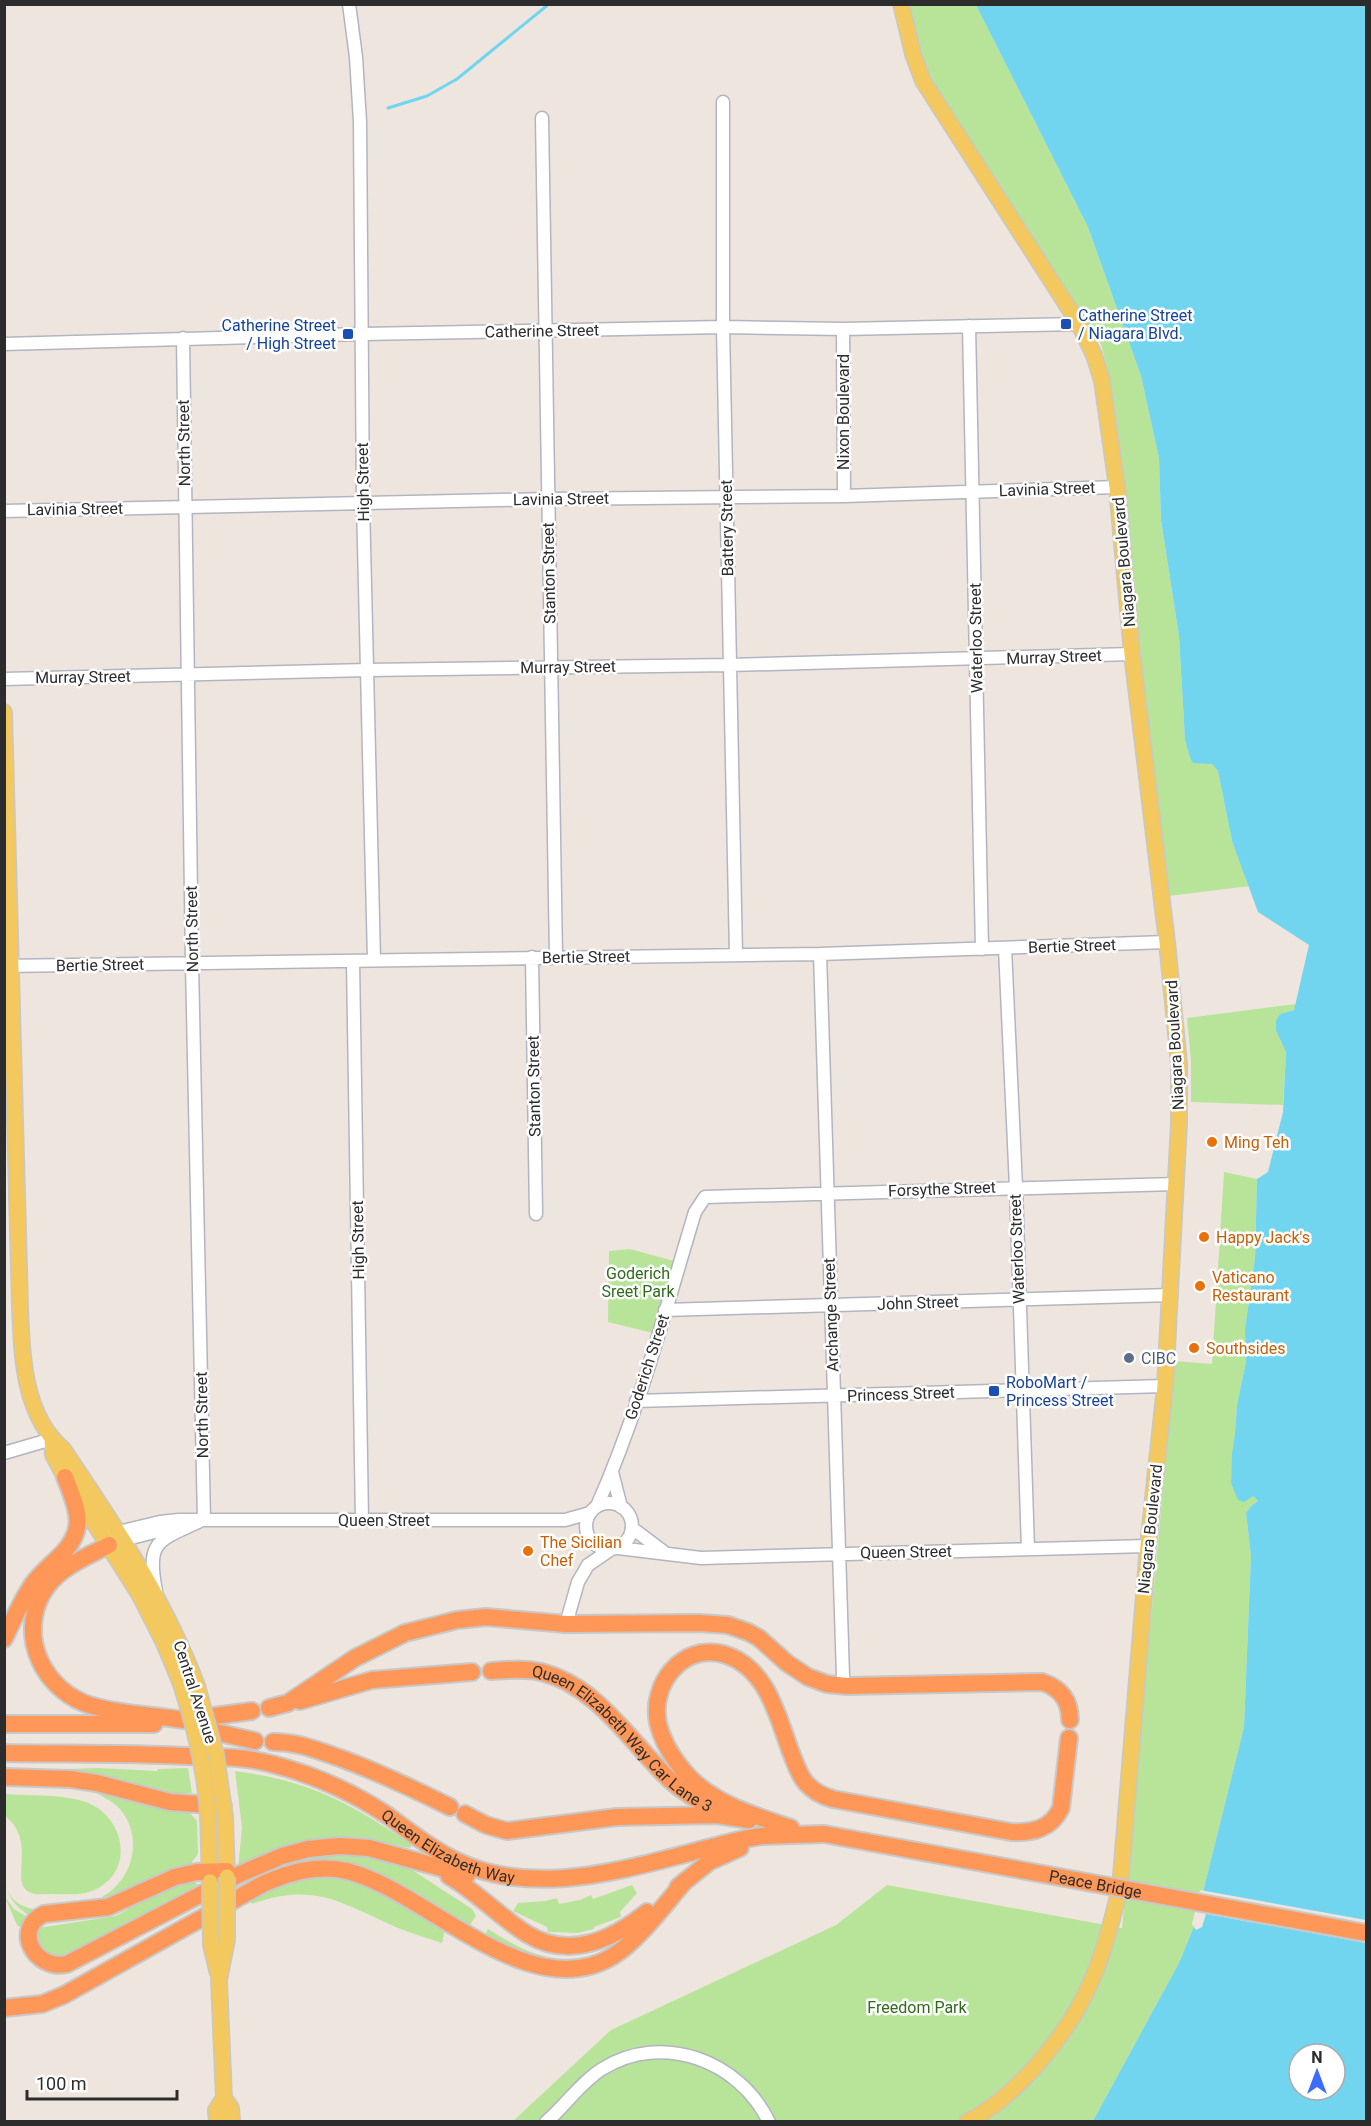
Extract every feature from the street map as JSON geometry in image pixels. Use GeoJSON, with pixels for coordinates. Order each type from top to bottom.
{"type":"FeatureCollection","features":[{"type":"Feature","properties":{"kind":"highway"},"geometry":{"type":"LineString","coordinates":[[4,1639],[29,1589],[72,1543],[78,1529],[79,1516],[65,1477]]}},
{"type":"Feature","properties":{"kind":"highway"},"geometry":{"type":"LineString","coordinates":[[48,1568],[74,1550],[113,1538]]}},
{"type":"Feature","properties":{"kind":"highway"},"geometry":{"type":"LineString","coordinates":[[113,1538],[75,1563],[49,1584],[38,1602],[33,1621],[34,1645],[37,1656],[54,1684],[83,1702],[108,1709],[195,1723],[255,1741]]}},
{"type":"Feature","properties":{"kind":"highway"},"geometry":{"type":"LineString","coordinates":[[472,1672],[358,1683],[275,1707],[288,1703],[355,1658],[405,1633],[457,1620],[486,1617],[566,1624],[699,1623],[728,1625],[759,1638],[787,1663],[817,1681],[838,1686],[1042,1682],[1055,1688],[1064,1696],[1069,1708],[1070,1720]]}},
{"type":"Feature","properties":{"kind":"highway"},"geometry":{"type":"LineString","coordinates":[[787,1831],[719,1800],[702,1788],[674,1757],[658,1723],[657,1702],[662,1684],[677,1665],[698,1654],[710,1653],[733,1658],[752,1671],[761,1681],[772,1701],[802,1778],[814,1791],[823,1796],[844,1801],[1011,1832],[1031,1832],[1046,1827],[1061,1808],[1069,1738]]}},
{"type":"Feature","properties":{"kind":"highway","name":"Queen Elizabeth Way Car Lane 3"},"geometry":{"type":"LineString","coordinates":[[490,1671],[531,1671],[570,1684],[610,1716],[670,1780],[719,1810],[750,1820]]}},
{"type":"Feature","properties":{"kind":"highway"},"geometry":{"type":"LineString","coordinates":[[4,1724],[195,1723],[252,1711]]}},
{"type":"Feature","properties":{"kind":"highway"},"geometry":{"type":"LineString","coordinates":[[273,1742],[297,1743],[382,1774],[450,1807]]}},
{"type":"Feature","properties":{"kind":"highway","name":"Queen Elizabeth Way"},"geometry":{"type":"LineString","coordinates":[[4,1753],[174,1755],[253,1759],[301,1773],[350,1794],[385,1814],[439,1852],[464,1865],[489,1874],[514,1879],[574,1877],[787,1831]]}},
{"type":"Feature","properties":{"kind":"highway"},"geometry":{"type":"LineString","coordinates":[[4,1777],[70,1779],[97,1783],[170,1802],[212,1810]]}},
{"type":"Feature","properties":{"kind":"highway"},"geometry":{"type":"LineString","coordinates":[[465,1814],[486,1825],[507,1831],[640,1816],[717,1815],[750,1820]]}},
{"type":"Feature","properties":{"kind":"highway","name":"Queen Elizabeth Way"},"geometry":{"type":"LineString","coordinates":[[750,1820],[787,1831],[824,1834]]}},
{"type":"Feature","properties":{"kind":"highway"},"geometry":{"type":"LineString","coordinates":[[418,1861],[461,1883],[527,1934],[551,1945],[564,1947],[591,1944],[615,1935],[710,1862],[754,1842],[787,1831]]}},
{"type":"Feature","properties":{"kind":"highway","name":"Peace Bridge"},"geometry":{"type":"LineString","coordinates":[[824,1834],[1366,1933]]}},
{"type":"Feature","properties":{"kind":"highway"},"geometry":{"type":"LineString","coordinates":[[218,1875],[190,1873],[162,1881],[108,1907],[44,1914],[31,1927],[29,1935],[31,1946],[38,1957],[45,1962],[58,1965],[67,1964],[240,1874],[276,1858],[308,1849],[330,1846],[361,1846],[490,1883],[522,1887],[567,1884],[611,1870]]}},
{"type":"Feature","properties":{"kind":"highway"},"geometry":{"type":"LineString","coordinates":[[4,2008],[42,2004],[64,1995],[263,1884],[303,1870],[337,1869],[364,1877],[507,1955],[534,1965],[560,1968],[587,1966],[614,1956],[632,1941],[685,1881]]}},
{"type":"Feature","properties":{"kind":"main road","name":"Niagara Boulevard"},"geometry":{"type":"LineString","coordinates":[[901,4],[913,54],[923,81],[1079,324],[1094,354],[1102,381],[1117,487],[1132,654],[1167,942],[1179,1064],[1176,1184],[1165,1386],[1148,1546],[1120,1886],[1110,1932],[1090,1984],[1065,2027],[1028,2076],[996,2104],[967,2121]]}},
{"type":"Feature","properties":{"kind":"main road","name":"Central Avenue"},"geometry":{"type":"LineString","coordinates":[[4,712],[8,966],[22,1354],[26,1380],[34,1406],[52,1439],[63,1449],[113,1538],[153,1618],[181,1684],[202,1760],[212,1810],[218,1875],[211,1945],[219,1980],[224,2098],[231,2108],[232,2121]]}},
{"type":"Feature","properties":{"kind":"main road","name":"Central Avenue"},"geometry":{"type":"LineString","coordinates":[[52,1439],[53,1455],[65,1477],[156,1595],[178,1639],[197,1686],[216,1755],[212,1810]]}},
{"type":"Feature","properties":{"kind":"main road","name":"Central Avenue"},"geometry":{"type":"LineString","coordinates":[[217,2121],[216,2110],[224,2098]]}},
{"type":"Feature","properties":{"kind":"street","name":"High Street"},"geometry":{"type":"LineString","coordinates":[[349,4],[356,57],[360,122],[363,503],[374,960]]}},
{"type":"Feature","properties":{"kind":"street","name":"Battery Street"},"geometry":{"type":"LineString","coordinates":[[723,102],[723,327],[736,955]]}},
{"type":"Feature","properties":{"kind":"street","name":"Stanton Street"},"geometry":{"type":"LineString","coordinates":[[542,118],[556,957]]}},
{"type":"Feature","properties":{"kind":"street","name":"Catherine Street"},"geometry":{"type":"LineString","coordinates":[[4,344],[363,333],[723,327],[843,329],[1079,324]]}},
{"type":"Feature","properties":{"kind":"street","name":"Waterloo Street"},"geometry":{"type":"LineString","coordinates":[[969,326],[982,949]]}},
{"type":"Feature","properties":{"kind":"street","name":"Nixon Boulevard"},"geometry":{"type":"LineString","coordinates":[[843,329],[843,495]]}},
{"type":"Feature","properties":{"kind":"street","name":"North Street"},"geometry":{"type":"LineString","coordinates":[[183,338],[192,964],[204,1520]]}},
{"type":"Feature","properties":{"kind":"street","name":"Lavinia Street"},"geometry":{"type":"LineString","coordinates":[[4,511],[843,495],[1117,487]]}},
{"type":"Feature","properties":{"kind":"street","name":"Murray Street"},"geometry":{"type":"LineString","coordinates":[[4,679],[368,670],[730,665],[1132,654]]}},
{"type":"Feature","properties":{"kind":"street","name":"Bertie Street"},"geometry":{"type":"LineString","coordinates":[[8,966],[820,954],[1167,942]]}},
{"type":"Feature","properties":{"kind":"street","name":"Waterloo Street"},"geometry":{"type":"LineString","coordinates":[[1005,948],[1016,1187],[1028,1549]]}},
{"type":"Feature","properties":{"kind":"street","name":"Archange Street"},"geometry":{"type":"LineString","coordinates":[[820,954],[843,1676]]}},
{"type":"Feature","properties":{"kind":"street","name":"Stanton Street"},"geometry":{"type":"LineString","coordinates":[[532,957],[536,1214]]}},
{"type":"Feature","properties":{"kind":"street","name":"High Street"},"geometry":{"type":"LineString","coordinates":[[353,961],[362,1520]]}},
{"type":"Feature","properties":{"kind":"street","name":"Forsythe Street"},"geometry":{"type":"LineString","coordinates":[[708,1197],[1176,1184]]}},
{"type":"Feature","properties":{"kind":"street","name":"Goderich Street"},"geometry":{"type":"LineString","coordinates":[[593,1510],[612,1472],[695,1212],[705,1197],[708,1197]]}},
{"type":"Feature","properties":{"kind":"street","name":"John Street"},"geometry":{"type":"LineString","coordinates":[[665,1310],[1171,1295]]}},
{"type":"Feature","properties":{"kind":"street","name":"Princess Street"},"geometry":{"type":"LineString","coordinates":[[636,1401],[1165,1386]]}},
{"type":"Feature","properties":{"kind":"street"},"geometry":{"type":"LineString","coordinates":[[4,1453],[52,1439]]}},
{"type":"Feature","properties":{"kind":"street"},"geometry":{"type":"LineString","coordinates":[[612,1472],[621,1507]]}},
{"type":"Feature","properties":{"kind":"street"},"geometry":{"type":"LineString","coordinates":[[566,1624],[578,1582],[588,1565],[625,1543],[632,1528],[627,1512],[613,1503],[605,1503],[593,1510],[586,1521],[585,1529],[589,1539],[588,1565]]}},
{"type":"Feature","properties":{"kind":"street","name":"Queen Street"},"geometry":{"type":"LineString","coordinates":[[113,1538],[204,1520],[565,1520],[593,1510]]}},
{"type":"Feature","properties":{"kind":"street"},"geometry":{"type":"LineString","coordinates":[[156,1595],[151,1562],[158,1545],[166,1538],[204,1520]]}},
{"type":"Feature","properties":{"kind":"street"},"geometry":{"type":"LineString","coordinates":[[565,1520],[599,1548],[614,1549]]}},
{"type":"Feature","properties":{"kind":"street","name":"Queen Street"},"geometry":{"type":"LineString","coordinates":[[632,1528],[665,1553]]}},
{"type":"Feature","properties":{"kind":"street","name":"Queen Street"},"geometry":{"type":"LineString","coordinates":[[614,1549],[701,1558],[1148,1546]]}},
{"type":"Feature","properties":{"kind":"street"},"geometry":{"type":"LineString","coordinates":[[546,2121],[562,2109],[588,2078],[605,2067],[633,2056],[662,2052],[702,2059],[720,2067],[751,2093],[771,2121]]}},
{"type":"Feature","properties":{"kind":"green space"},"geometry":{"type":"Polygon","coordinates":[[[908,5],[976,5],[1088,227],[1141,376],[1159,458],[1161,520],[1179,636],[1185,740],[1190,758],[1212,764],[1218,771],[1232,841],[1250,886],[1169,896],[1135,643],[1123,475],[1112,389],[1101,344],[930,83],[920,56],[908,5]]]}},
{"type":"Feature","properties":{"kind":"green space"},"geometry":{"type":"Polygon","coordinates":[[[1296,1004],[1294,1010],[1280,1014],[1276,1031],[1286,1052],[1283,1105],[1191,1102],[1191,1060],[1187,1018],[1296,1004]]]}},
{"type":"Feature","properties":{"kind":"green space","name":"Freedom Park"},"geometry":{"type":"Polygon","coordinates":[[[1224,1172],[1257,1179],[1255,1258],[1245,1329],[1246,1362],[1237,1405],[1231,1483],[1258,1501],[1246,1513],[1251,1556],[1244,1727],[1195,1924],[1179,1963],[1093,2121],[512,2122],[611,2030],[836,1925],[887,1885],[1122,1928],[1175,1361],[1212,1364],[1224,1172]]]}},
{"type":"Feature","properties":{"kind":"green space","name":"Goderich Sreet Park"},"geometry":{"type":"Polygon","coordinates":[[[630,1249],[674,1261],[653,1333],[608,1322],[609,1251],[630,1249]]]}},
{"type":"Feature","properties":{"kind":"green space"},"geometry":{"type":"Polygon","coordinates":[[[188,1768],[192,1793],[169,1793],[66,1773],[67,1769],[157,1771],[158,1769],[188,1768]]]}},
{"type":"Feature","properties":{"kind":"green space"},"geometry":{"type":"Polygon","coordinates":[[[235,1771],[286,1781],[329,1796],[369,1817],[412,1845],[410,1848],[391,1844],[384,1846],[362,1841],[238,1869],[242,1828],[235,1771]]]}},
{"type":"Feature","properties":{"kind":"green space"},"geometry":{"type":"Polygon","coordinates":[[[93,1790],[191,1811],[190,1813],[197,1821],[198,1854],[192,1864],[103,1901],[102,1897],[113,1890],[128,1869],[132,1858],[132,1833],[120,1809],[93,1790]]]}},
{"type":"Feature","properties":{"kind":"green space"},"geometry":{"type":"Polygon","coordinates":[[[5,1794],[77,1799],[100,1809],[117,1832],[120,1858],[116,1871],[107,1882],[84,1893],[39,1894],[26,1890],[21,1876],[22,1847],[14,1826],[5,1816],[5,1794]]]}},
{"type":"Feature","properties":{"kind":"green space"},"geometry":{"type":"Polygon","coordinates":[[[5,1839],[6,1884],[4,1872],[5,1839]]]}},
{"type":"Feature","properties":{"kind":"green space"},"geometry":{"type":"Polygon","coordinates":[[[336,1853],[373,1855],[403,1864],[472,1909],[476,1916],[469,1926],[390,1883],[283,1869],[281,1865],[301,1858],[336,1853]]]}},
{"type":"Feature","properties":{"kind":"green space"},"geometry":{"type":"Polygon","coordinates":[[[335,1876],[378,1891],[445,1930],[442,1943],[398,1928],[328,1898],[294,1895],[274,1897],[252,1904],[250,1900],[271,1889],[306,1877],[335,1876]]]}},
{"type":"Feature","properties":{"kind":"green space"},"geometry":{"type":"Polygon","coordinates":[[[191,1881],[199,1885],[199,1888],[64,1958],[41,1953],[35,1933],[38,1928],[116,1916],[154,1895],[191,1881]]]}},
{"type":"Feature","properties":{"kind":"green space"},"geometry":{"type":"Polygon","coordinates":[[[632,1885],[637,1893],[620,1912],[621,1917],[594,1927],[594,1929],[578,1933],[548,1932],[547,1927],[513,1911],[518,1903],[557,1898],[559,1904],[580,1900],[591,1895],[593,1899],[632,1885]]]}},
{"type":"Feature","properties":{"kind":"green space"},"geometry":{"type":"Polygon","coordinates":[[[8,1890],[16,1902],[33,1909],[34,1913],[29,1915],[20,1908],[13,1900],[8,1892],[8,1890]]]}},
{"type":"Feature","properties":{"kind":"green space"},"geometry":{"type":"Polygon","coordinates":[[[5,1897],[14,1909],[27,1917],[23,1926],[17,1925],[5,1897]]]}},
{"type":"Feature","properties":{"kind":"green space"},"geometry":{"type":"Polygon","coordinates":[[[488,1929],[523,1949],[562,1960],[534,1958],[511,1949],[484,1936],[488,1929]]]}},
{"type":"Feature","properties":{"kind":"water"},"geometry":{"type":"Polygon","coordinates":[[[976,5],[1366,5],[1366,2121],[1093,2121],[1179,1963],[1195,1924],[1244,1727],[1251,1556],[1246,1513],[1258,1501],[1253,1496],[1244,1502],[1238,1500],[1231,1483],[1232,1454],[1237,1405],[1246,1362],[1245,1329],[1255,1258],[1257,1179],[1268,1172],[1283,1112],[1286,1052],[1276,1031],[1276,1021],[1280,1014],[1294,1010],[1309,945],[1258,912],[1232,841],[1218,771],[1212,764],[1193,763],[1190,758],[1185,740],[1179,636],[1161,520],[1159,458],[1141,376],[1088,227],[976,5]]]}},
{"type":"Feature","properties":{"kind":"pier"},"geometry":{"type":"Polygon","coordinates":[[[1200,1890],[1366,1920],[1366,1943],[1206,1914],[1202,1927],[1196,1930],[1192,1924],[1200,1890]]]}},
{"type":"Feature","properties":{"kind":"waterway"},"geometry":{"type":"LineString","coordinates":[[388,108],[427,96],[457,79],[549,4]]}},
{"type":"Feature","properties":{"kind":"place","name":"Catherine Street / Niagara Blvd."},"geometry":{"type":"Point","coordinates":[1066,324]}},
{"type":"Feature","properties":{"kind":"place","name":"Catherine Street / High Street"},"geometry":{"type":"Point","coordinates":[348,334]}},
{"type":"Feature","properties":{"kind":"place","name":"Ming Teh"},"geometry":{"type":"Point","coordinates":[1212,1142]}},
{"type":"Feature","properties":{"kind":"place","name":"Happy Jack's"},"geometry":{"type":"Point","coordinates":[1204,1237]}},
{"type":"Feature","properties":{"kind":"place","name":"Vaticano Restaurant"},"geometry":{"type":"Point","coordinates":[1200,1286]}},
{"type":"Feature","properties":{"kind":"place","name":"Southsides"},"geometry":{"type":"Point","coordinates":[1194,1348]}},
{"type":"Feature","properties":{"kind":"place","name":"CIBC"},"geometry":{"type":"Point","coordinates":[1129,1358]}},
{"type":"Feature","properties":{"kind":"place","name":"RoboMart / Princess Street"},"geometry":{"type":"Point","coordinates":[994,1391]}},
{"type":"Feature","properties":{"kind":"place","name":"The Sicilian Chef"},"geometry":{"type":"Point","coordinates":[528,1551]}}]}
